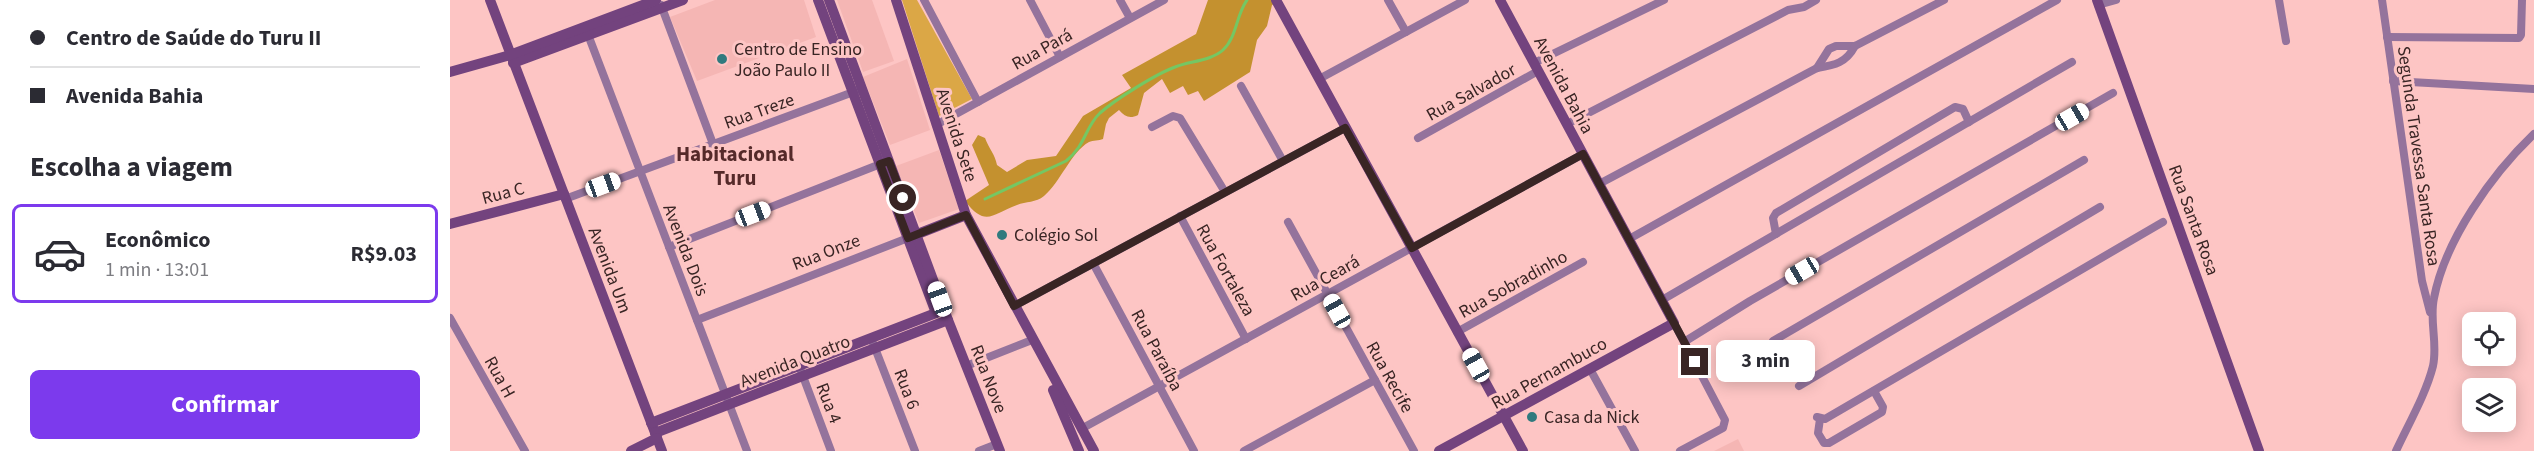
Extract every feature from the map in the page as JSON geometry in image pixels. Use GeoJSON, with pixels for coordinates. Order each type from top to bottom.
{"type":"FeatureCollection","features":[{"type":"Feature","properties":{"kind":"street","name":"Avenida Um"},"geometry":{"type":"LineString","coordinates":[[490,0],[662,451]]}},
{"type":"Feature","properties":{"kind":"street"},"geometry":{"type":"LineString","coordinates":[[450,72],[512,59],[659,3],[683,0]]}},
{"type":"Feature","properties":{"kind":"street"},"geometry":{"type":"LineString","coordinates":[[818,0],[857,90],[885,163],[912,236],[936,313],[948,320]]}},
{"type":"Feature","properties":{"kind":"street"},"geometry":{"type":"LineString","coordinates":[[829,0],[857,90]]}},
{"type":"Feature","properties":{"kind":"street","name":"Avenida Sete"},"geometry":{"type":"LineString","coordinates":[[896,0],[966,215],[1094,451]]}},
{"type":"Feature","properties":{"kind":"street"},"geometry":{"type":"LineString","coordinates":[[924,0],[978,102]]}},
{"type":"Feature","properties":{"kind":"street"},"geometry":{"type":"LineString","coordinates":[[1030,0],[1060,57]]}},
{"type":"Feature","properties":{"kind":"street"},"geometry":{"type":"LineString","coordinates":[[1120,0],[1130,18]]}},
{"type":"Feature","properties":{"kind":"street","name":"Rua Pará"},"geometry":{"type":"LineString","coordinates":[[936,125],[1164,0]]}},
{"type":"Feature","properties":{"kind":"street"},"geometry":{"type":"LineString","coordinates":[[1276,0],[1523,451]]}},
{"type":"Feature","properties":{"kind":"street"},"geometry":{"type":"LineString","coordinates":[[1389,0],[1406,32]]}},
{"type":"Feature","properties":{"kind":"street"},"geometry":{"type":"LineString","coordinates":[[1319,79],[1465,0]]}},
{"type":"Feature","properties":{"kind":"street","name":"Rua Salvador"},"geometry":{"type":"LineString","coordinates":[[1418,138],[1537,65],[1664,0]]}},
{"type":"Feature","properties":{"kind":"street"},"geometry":{"type":"LineString","coordinates":[[1788,10],[1795,0]]}},
{"type":"Feature","properties":{"kind":"street"},"geometry":{"type":"LineString","coordinates":[[1570,122],[1788,10],[1804,7],[1816,0]]}},
{"type":"Feature","properties":{"kind":"street"},"geometry":{"type":"LineString","coordinates":[[1817,68],[1829,49],[1836,46],[1855,46],[1944,0]]}},
{"type":"Feature","properties":{"kind":"street"},"geometry":{"type":"LineString","coordinates":[[1632,238],[2056,0]]}},
{"type":"Feature","properties":{"kind":"street"},"geometry":{"type":"LineString","coordinates":[[2097,2],[2116,0]]}},
{"type":"Feature","properties":{"kind":"street"},"geometry":{"type":"LineString","coordinates":[[2279,0],[2286,41]]}},
{"type":"Feature","properties":{"kind":"street","name":"Segunda Travessa Santa Rosa"},"geometry":{"type":"LineString","coordinates":[[2382,0],[2422,281],[2431,316]]}},
{"type":"Feature","properties":{"kind":"street"},"geometry":{"type":"LineString","coordinates":[[2387,37],[2519,38],[2522,0]]}},
{"type":"Feature","properties":{"kind":"street","name":"Avenida Bahia"},"geometry":{"type":"LineString","coordinates":[[1505,1],[1537,65],[1570,122],[1583,154],[1602,182],[1665,298],[1674,323],[1725,420],[1725,425],[1680,451]]}},
{"type":"Feature","properties":{"kind":"street","name":"Rua Santa Rosa"},"geometry":{"type":"LineString","coordinates":[[2097,2],[2239,381],[2259,451]]}},
{"type":"Feature","properties":{"kind":"street"},"geometry":{"type":"LineString","coordinates":[[659,3],[713,144]]}},
{"type":"Feature","properties":{"kind":"street","name":"Avenida Dois"},"geometry":{"type":"LineString","coordinates":[[586,31],[747,451]]}},
{"type":"Feature","properties":{"kind":"street"},"geometry":{"type":"LineString","coordinates":[[1602,182],[1817,68],[1838,65],[1851,54],[1855,46]]}},
{"type":"Feature","properties":{"kind":"street"},"geometry":{"type":"LineString","coordinates":[[1665,298],[2072,62]]}},
{"type":"Feature","properties":{"kind":"street"},"geometry":{"type":"LineString","coordinates":[[2393,81],[2534,89]]}},
{"type":"Feature","properties":{"kind":"street"},"geometry":{"type":"LineString","coordinates":[[1241,86],[1283,161]]}},
{"type":"Feature","properties":{"kind":"street","name":"Rua Treze"},"geometry":{"type":"LineString","coordinates":[[564,196],[640,172],[857,90]]}},
{"type":"Feature","properties":{"kind":"street"},"geometry":{"type":"LineString","coordinates":[[1684,342],[1760,295],[2113,93]]}},
{"type":"Feature","properties":{"kind":"street"},"geometry":{"type":"LineString","coordinates":[[1776,234],[1773,218],[1776,213],[1955,107],[1963,110],[1969,122]]}},
{"type":"Feature","properties":{"kind":"street"},"geometry":{"type":"LineString","coordinates":[[1152,127],[1168,117],[1180,118],[1225,192]]}},
{"type":"Feature","properties":{"kind":"street"},"geometry":{"type":"LineString","coordinates":[[1014,306],[1345,128]]}},
{"type":"Feature","properties":{"kind":"street"},"geometry":{"type":"LineString","coordinates":[[2396,451],[2433,366],[2435,348],[2431,316],[2438,280],[2463,228],[2501,170],[2534,134]]}},
{"type":"Feature","properties":{"kind":"street","name":"Rua Ceará"},"geometry":{"type":"LineString","coordinates":[[1081,429],[1583,154]]}},
{"type":"Feature","properties":{"kind":"street"},"geometry":{"type":"LineString","coordinates":[[1773,341],[2084,160]]}},
{"type":"Feature","properties":{"kind":"street"},"geometry":{"type":"LineString","coordinates":[[669,247],[885,163]]}},
{"type":"Feature","properties":{"kind":"street","name":"Rua C"},"geometry":{"type":"LineString","coordinates":[[450,224],[564,196]]}},
{"type":"Feature","properties":{"kind":"street"},"geometry":{"type":"LineString","coordinates":[[1799,386],[2100,207]]}},
{"type":"Feature","properties":{"kind":"street","name":"Rua Onze"},"geometry":{"type":"LineString","coordinates":[[697,320],[966,215]]}},
{"type":"Feature","properties":{"kind":"street","name":"Rua Fortaleza"},"geometry":{"type":"LineString","coordinates":[[1180,216],[1246,339]]}},
{"type":"Feature","properties":{"kind":"street","name":"Rua Recife"},"geometry":{"type":"LineString","coordinates":[[1288,222],[1414,451]]}},
{"type":"Feature","properties":{"kind":"street"},"geometry":{"type":"LineString","coordinates":[[1874,391],[1883,407],[1882,412],[1829,443],[1824,443],[1818,433],[1818,418],[1826,419],[2163,222]]}},
{"type":"Feature","properties":{"kind":"street","name":"Rua Nove"},"geometry":{"type":"LineString","coordinates":[[912,236],[998,448]]}},
{"type":"Feature","properties":{"kind":"street","name":"Rua Sobradinho"},"geometry":{"type":"LineString","coordinates":[[1457,332],[1583,262]]}},
{"type":"Feature","properties":{"kind":"street","name":"Rua Paraíba"},"geometry":{"type":"LineString","coordinates":[[1094,263],[1194,451]]}},
{"type":"Feature","properties":{"kind":"street","name":"Avenida Quatro"},"geometry":{"type":"LineString","coordinates":[[873,343],[936,313]]}},
{"type":"Feature","properties":{"kind":"street","name":"Rua H"},"geometry":{"type":"LineString","coordinates":[[450,318],[525,451]]}},
{"type":"Feature","properties":{"kind":"street","name":"Avenida Quatro"},"geometry":{"type":"LineString","coordinates":[[631,451],[654,431],[727,399],[873,343],[948,320]]}},
{"type":"Feature","properties":{"kind":"street","name":"Rua Pernambuco"},"geometry":{"type":"LineString","coordinates":[[1439,451],[1674,323]]}},
{"type":"Feature","properties":{"kind":"street"},"geometry":{"type":"LineString","coordinates":[[966,366],[1032,340]]}},
{"type":"Feature","properties":{"kind":"street","name":"Avenida Sete"},"geometry":{"type":"LineString","coordinates":[[1032,340],[1079,451]]}},
{"type":"Feature","properties":{"kind":"street","name":"Rua 6"},"geometry":{"type":"LineString","coordinates":[[873,343],[915,451]]}},
{"type":"Feature","properties":{"kind":"street"},"geometry":{"type":"LineString","coordinates":[[1590,369],[1635,451]]}},
{"type":"Feature","properties":{"kind":"street","name":"Rua 4"},"geometry":{"type":"LineString","coordinates":[[801,371],[831,451]]}},
{"type":"Feature","properties":{"kind":"street"},"geometry":{"type":"LineString","coordinates":[[1244,451],[1375,380]]}},
{"type":"Feature","properties":{"kind":"street"},"geometry":{"type":"LineString","coordinates":[[979,451],[998,448]]}},
{"type":"Feature","properties":{"kind":"shaded area","name":"Centro de Ensino João Paulo II"},"geometry":{"type":"Polygon","coordinates":[[[715,0],[804,0],[816,37],[697,81],[670,17],[715,0]]]}},
{"type":"Feature","properties":{"kind":"shaded area"},"geometry":{"type":"Polygon","coordinates":[[[837,0],[872,0],[894,61],[863,72],[837,0]]]}},
{"type":"Feature","properties":{"kind":"shaded area"},"geometry":{"type":"Polygon","coordinates":[[[902,0],[917,0],[972,99],[939,116],[902,0]]]}},
{"type":"Feature","properties":{"kind":"shaded area"},"geometry":{"type":"Polygon","coordinates":[[[1208,0],[1281,0],[1272,5],[1267,26],[1257,40],[1250,72],[1204,101],[1198,91],[1188,95],[1183,86],[1170,93],[1162,79],[1144,93],[1138,115],[1128,117],[1119,110],[1109,118],[1103,139],[1091,141],[1083,147],[1050,190],[1041,198],[984,217],[965,201],[989,185],[972,145],[978,135],[985,138],[997,165],[1007,172],[1027,160],[1056,156],[1083,116],[1131,88],[1122,75],[1196,34],[1208,0]]]}},
{"type":"Feature","properties":{"kind":"shaded area"},"geometry":{"type":"Polygon","coordinates":[[[907,59],[930,130],[890,145],[863,77],[907,59]]]}},
{"type":"Feature","properties":{"kind":"shaded area"},"geometry":{"type":"Polygon","coordinates":[[[939,150],[959,209],[919,223],[896,166],[939,150]]]}},
{"type":"Feature","properties":{"kind":"shaded area"},"geometry":{"type":"Polygon","coordinates":[[[1738,439],[1744,451],[1714,451],[1738,439]]]}},
{"type":"Feature","properties":{"kind":"waterway"},"geometry":{"type":"LineString","coordinates":[[985,199],[1066,161],[1078,149],[1095,118],[1136,87],[1167,70],[1218,54],[1228,45],[1247,0]]}},
{"type":"Feature","properties":{"kind":"place","name":"Centro de Ensino João Paulo II"},"geometry":{"type":"Point","coordinates":[722,59]}},
{"type":"Feature","properties":{"kind":"place","name":"Colégio Sol"},"geometry":{"type":"Point","coordinates":[1002,235]}},
{"type":"Feature","properties":{"kind":"place","name":"Casa da Nick"},"geometry":{"type":"Point","coordinates":[1532,417]}},
{"type":"Feature","properties":{"kind":"district","name":"Habitacional Turu"},"geometry":{"type":"Point","coordinates":[735,166]}},
{"type":"Feature","properties":{"kind":"route"},"geometry":{"type":"LineString","coordinates":[[903,198],[889,161],[880,164],[908,238],[966,215],[1014,306],[1345,128],[1412,248],[1583,154],[1695,362]]}}]}
